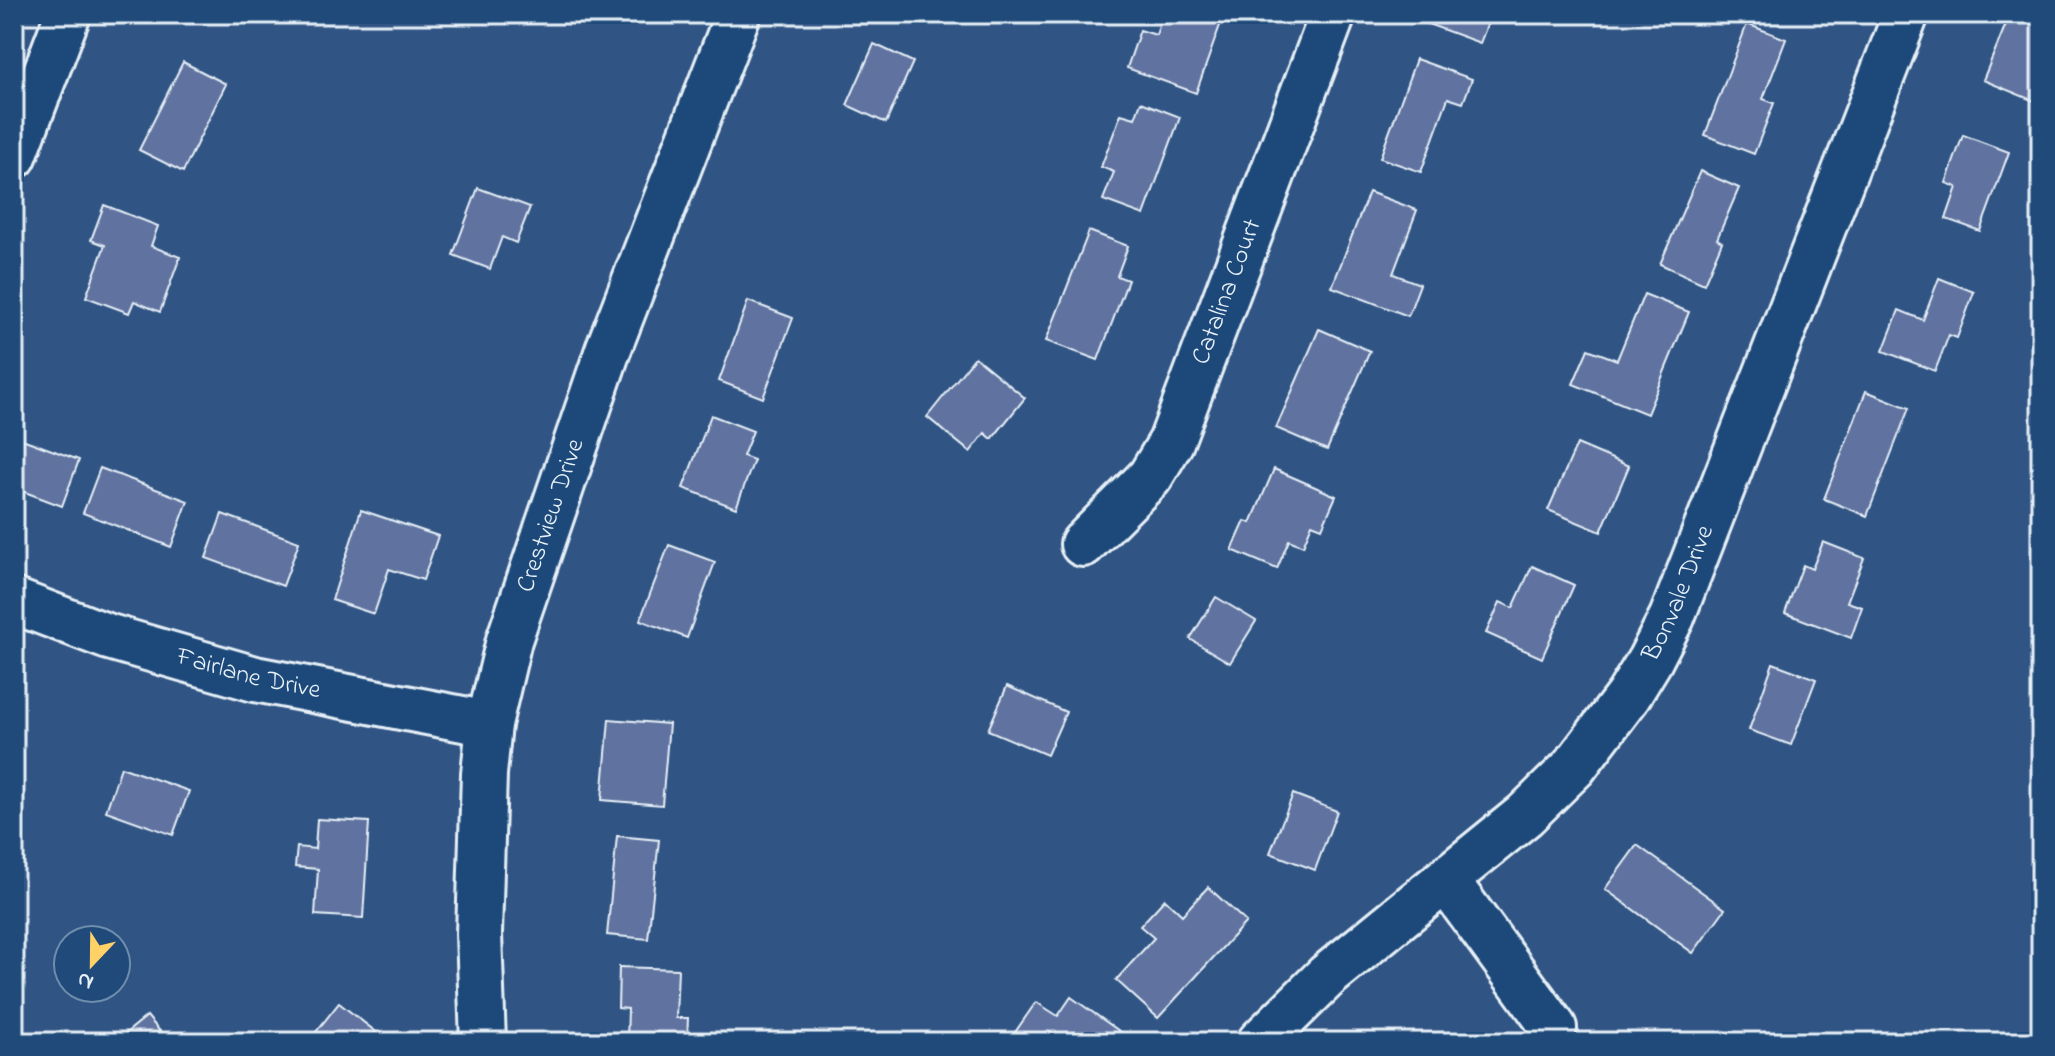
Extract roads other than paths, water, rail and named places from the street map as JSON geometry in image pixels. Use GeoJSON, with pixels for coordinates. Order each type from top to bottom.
{"type":"FeatureCollection","features":[{"type":"Feature","properties":{"kind":"street"},"geometry":{"type":"LineString","coordinates":[[14,156],[68,14]]}},
{"type":"Feature","properties":{"kind":"street","name":"Crestview Drive"},"geometry":{"type":"LineString","coordinates":[[483,1042],[479,934],[484,774],[489,724],[509,640],[608,350],[738,14]]}},
{"type":"Feature","properties":{"kind":"street","name":"Catalina Court"},"geometry":{"type":"LineString","coordinates":[[1083,544],[1150,477],[1171,442],[1333,14]]}},
{"type":"Feature","properties":{"kind":"street","name":"Bonvale Drive"},"geometry":{"type":"LineString","coordinates":[[1260,1042],[1327,976],[1525,815],[1574,767],[1628,696],[1672,617],[1906,14]]}},
{"type":"Feature","properties":{"kind":"street","name":"Fairlane Drive"},"geometry":{"type":"LineString","coordinates":[[14,601],[106,636],[255,679],[489,724]]}},
{"type":"Feature","properties":{"kind":"street"},"geometry":{"type":"LineString","coordinates":[[1446,880],[1554,1028]]}}]}
